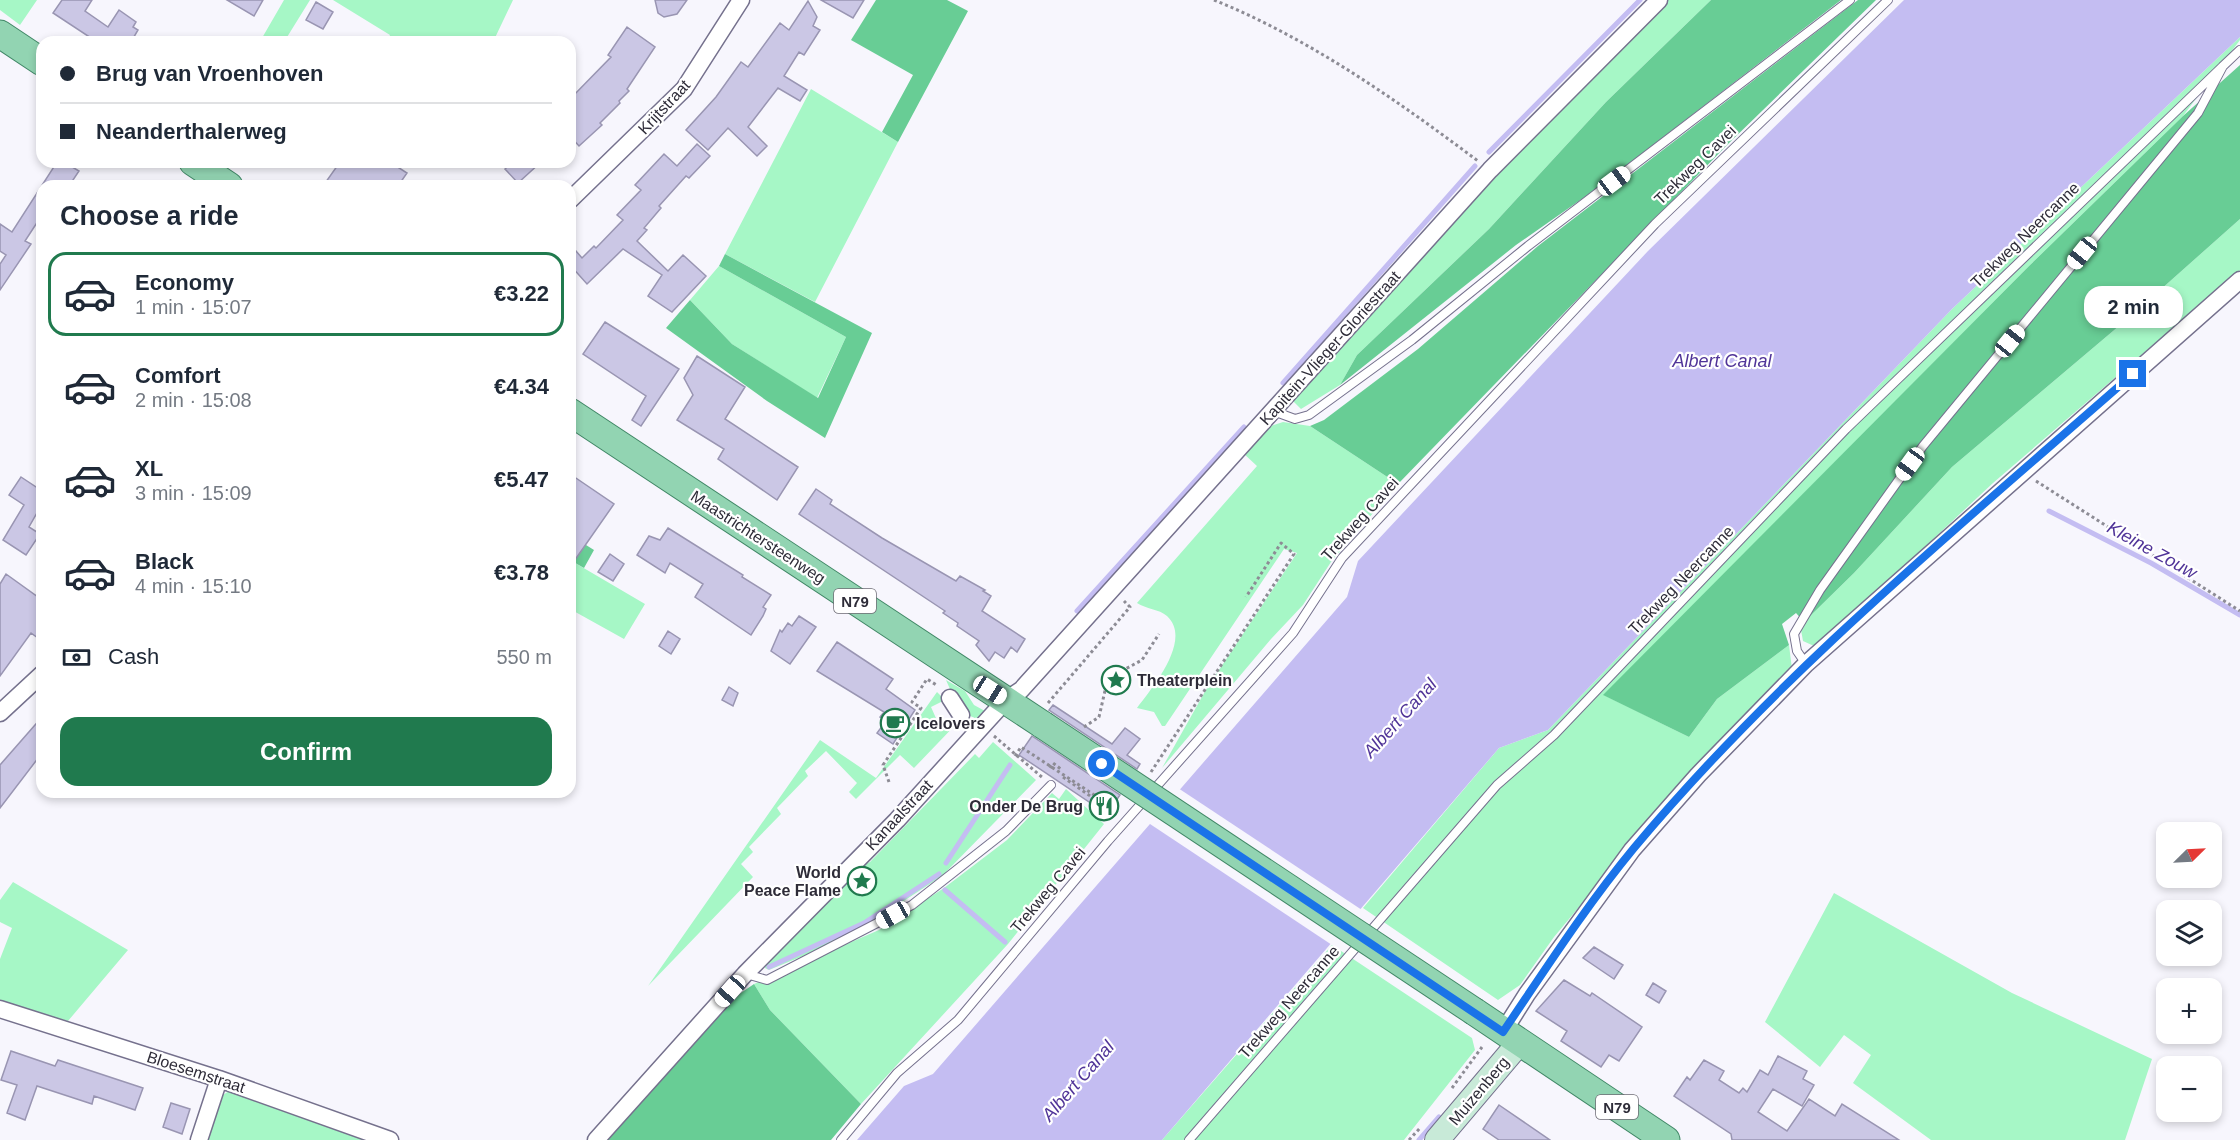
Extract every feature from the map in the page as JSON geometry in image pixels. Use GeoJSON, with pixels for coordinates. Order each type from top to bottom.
{"type":"FeatureCollection","features":[{"type":"Feature","properties":{"kind":"main road"},"geometry":{"type":"LineString","coordinates":[[0,34],[36,58]]}},
{"type":"Feature","properties":{"kind":"main road"},"geometry":{"type":"LineString","coordinates":[[202,168],[220,180]]}},
{"type":"Feature","properties":{"kind":"main road","name":"Maastrichtersteenweg"},"geometry":{"type":"LineString","coordinates":[[576,416],[1006,700],[1044,716],[1475,1012],[1666,1140]]}},
{"type":"Feature","properties":{"kind":"street","name":"Krijtstraat"},"geometry":{"type":"LineString","coordinates":[[576,194],[684,89],[741,0]]}},
{"type":"Feature","properties":{"kind":"street","name":"Kapitein-Vlieger-Gloriestraat"},"geometry":{"type":"LineString","coordinates":[[1006,700],[1021,690],[1490,170],[1659,0]]}},
{"type":"Feature","properties":{"kind":"street"},"geometry":{"type":"LineString","coordinates":[[1512,1037],[1527,994],[1632,850],[1698,775],[1806,664],[2240,280]]}},
{"type":"Feature","properties":{"kind":"street"},"geometry":{"type":"LineString","coordinates":[[0,713],[36,680]]}},
{"type":"Feature","properties":{"kind":"street"},"geometry":{"type":"LineString","coordinates":[[950,698],[961,715]]}},
{"type":"Feature","properties":{"kind":"street","name":"Kanaalstraat"},"geometry":{"type":"LineString","coordinates":[[596,1140],[745,974],[897,820],[1006,700]]}},
{"type":"Feature","properties":{"kind":"street","name":"Bloesemstraat"},"geometry":{"type":"LineString","coordinates":[[0,1009],[219,1079],[390,1140]]}},
{"type":"Feature","properties":{"kind":"street","name":"Muizenberg"},"geometry":{"type":"LineString","coordinates":[[1430,1132],[1512,1037]]}},
{"type":"Feature","properties":{"kind":"street"},"geometry":{"type":"LineString","coordinates":[[199,1140],[219,1079]]}},
{"type":"Feature","properties":{"kind":"lane"},"geometry":{"type":"LineString","coordinates":[[1272,411],[1295,419],[1310,415],[1412,340],[1528,246],[1850,0]]}},
{"type":"Feature","properties":{"kind":"lane","name":"Trekweg Cavei"},"geometry":{"type":"LineString","coordinates":[[841,1140],[897,1073],[958,1020],[1162,780],[1293,633],[1342,558],[1655,224],[1888,0]]}},
{"type":"Feature","properties":{"kind":"lane","name":"Trekweg Neercanne"},"geometry":{"type":"LineString","coordinates":[[1189,1140],[1497,785],[1554,735],[1846,429],[2240,50]]}},
{"type":"Feature","properties":{"kind":"lane"},"geometry":{"type":"LineString","coordinates":[[1806,664],[1797,651],[1794,634],[1820,590],[1923,446],[2198,113],[2223,66]]}},
{"type":"Feature","properties":{"kind":"lane"},"geometry":{"type":"LineString","coordinates":[[745,974],[767,980],[912,905],[1006,831],[1051,784]]}},
{"type":"Feature","properties":{"kind":"path"},"geometry":{"type":"LineString","coordinates":[[1214,0],[1257,18],[1396,99],[1490,170]]}},
{"type":"Feature","properties":{"kind":"path"},"geometry":{"type":"LineString","coordinates":[[2022,472],[2240,611]]}},
{"type":"Feature","properties":{"kind":"path"},"geometry":{"type":"LineString","coordinates":[[1162,780],[1151,772],[1294,554],[1281,543],[1246,597]]}},
{"type":"Feature","properties":{"kind":"path"},"geometry":{"type":"LineString","coordinates":[[1044,716],[1130,607],[1124,601],[1117,609]]}},
{"type":"Feature","properties":{"kind":"path"},"geometry":{"type":"LineString","coordinates":[[1077,730],[1095,722],[1101,711],[1107,682],[1142,660],[1159,634]]}},
{"type":"Feature","properties":{"kind":"path"},"geometry":{"type":"LineString","coordinates":[[889,782],[883,765],[921,708],[912,702],[927,679],[950,698]]}},
{"type":"Feature","properties":{"kind":"path"},"geometry":{"type":"LineString","coordinates":[[995,737],[1042,777],[1053,764],[1062,770]]}},
{"type":"Feature","properties":{"kind":"path"},"geometry":{"type":"LineString","coordinates":[[1015,756],[1022,747],[1108,804]]}},
{"type":"Feature","properties":{"kind":"path"},"geometry":{"type":"LineString","coordinates":[[1043,763],[1096,800]]}},
{"type":"Feature","properties":{"kind":"path"},"geometry":{"type":"LineString","coordinates":[[1451,1090],[1482,1047]]}},
{"type":"Feature","properties":{"kind":"path"},"geometry":{"type":"LineString","coordinates":[[1409,1140],[1430,1132]]}},
{"type":"Feature","properties":{"kind":"green space"},"geometry":{"type":"Polygon","coordinates":[[[0,0],[37,0],[20,25],[0,10],[0,0]]]}},
{"type":"Feature","properties":{"kind":"green space"},"geometry":{"type":"Polygon","coordinates":[[[284,0],[310,0],[288,36],[263,36],[284,0]]]}},
{"type":"Feature","properties":{"kind":"green space"},"geometry":{"type":"Polygon","coordinates":[[[333,0],[513,0],[496,36],[390,35],[333,0]]]}},
{"type":"Feature","properties":{"kind":"green space"},"geometry":{"type":"Polygon","coordinates":[[[876,0],[947,0],[968,11],[898,142],[882,132],[913,75],[851,40],[876,0]]]}},
{"type":"Feature","properties":{"kind":"green space"},"geometry":{"type":"Polygon","coordinates":[[[1663,0],[1711,0],[1606,102],[1489,229],[1357,355],[1340,385],[1301,409],[1290,398],[1510,154],[1663,0]]]}},
{"type":"Feature","properties":{"kind":"green space"},"geometry":{"type":"Polygon","coordinates":[[[1711,0],[1841,0],[1596,189],[1516,245],[1340,385],[1357,355],[1489,229],[1606,102],[1711,0]]]}},
{"type":"Feature","properties":{"kind":"green space"},"geometry":{"type":"Polygon","coordinates":[[[1858,0],[1876,0],[1727,145],[1398,484],[1310,426],[1324,420],[1418,349],[1538,246],[1858,0]]]}},
{"type":"Feature","properties":{"kind":"green space"},"geometry":{"type":"Polygon","coordinates":[[[2240,37],[2183,116],[2029,266],[1604,695],[1689,737],[1717,699],[1789,645],[1792,669],[1689,775],[1554,937],[1520,985],[1498,1000],[1363,908],[1499,748],[1548,730],[1952,309],[2240,37]]]}},
{"type":"Feature","properties":{"kind":"green space"},"geometry":{"type":"Polygon","coordinates":[[[2240,65],[2240,219],[2132,315],[1952,467],[1854,573],[1804,622],[1796,613],[1782,624],[1789,645],[1717,699],[1689,737],[1603,695],[2029,266],[2183,116],[2240,65]]]}},
{"type":"Feature","properties":{"kind":"green space"},"geometry":{"type":"Polygon","coordinates":[[[811,89],[898,142],[815,302],[725,254],[811,89]]]}},
{"type":"Feature","properties":{"kind":"green space"},"geometry":{"type":"Polygon","coordinates":[[[2240,219],[2240,270],[1993,483],[1822,643],[1814,646],[1803,641],[1801,630],[1804,622],[1854,573],[1952,467],[2132,315],[2240,219]]]}},
{"type":"Feature","properties":{"kind":"green space"},"geometry":{"type":"Polygon","coordinates":[[[725,254],[872,333],[825,438],[767,401],[666,328],[690,300],[732,344],[818,398],[846,337],[719,266],[725,254]]]}},
{"type":"Feature","properties":{"kind":"green space"},"geometry":{"type":"Polygon","coordinates":[[[719,266],[846,337],[817,398],[732,344],[690,300],[719,266]]]}},
{"type":"Feature","properties":{"kind":"green space"},"geometry":{"type":"Polygon","coordinates":[[[1283,422],[1310,426],[1398,484],[1331,562],[1303,605],[1271,639],[1162,768],[1207,688],[1297,553],[1284,549],[1165,726],[1162,726],[1154,712],[1137,708],[1167,664],[1173,650],[1174,626],[1164,614],[1137,603],[1257,466],[1243,453],[1265,428],[1283,422]]]}},
{"type":"Feature","properties":{"kind":"green space"},"geometry":{"type":"Polygon","coordinates":[[[576,539],[594,550],[584,568],[576,563],[576,539]]]}},
{"type":"Feature","properties":{"kind":"green space"},"geometry":{"type":"Polygon","coordinates":[[[576,564],[645,604],[624,639],[576,612],[576,564]]]}},
{"type":"Feature","properties":{"kind":"green space"},"geometry":{"type":"Polygon","coordinates":[[[946,680],[965,691],[974,705],[985,711],[987,716],[983,722],[964,713],[966,712],[958,695],[953,696],[946,680]]]}},
{"type":"Feature","properties":{"kind":"green space"},"geometry":{"type":"Polygon","coordinates":[[[937,692],[945,700],[931,707],[939,725],[958,716],[961,719],[914,768],[900,755],[856,799],[849,792],[857,783],[826,751],[805,771],[808,776],[777,808],[781,814],[749,847],[753,852],[741,864],[753,877],[648,986],[820,740],[876,778],[937,692]]]}},
{"type":"Feature","properties":{"kind":"green space"},"geometry":{"type":"Polygon","coordinates":[[[993,742],[1036,780],[942,876],[867,925],[820,949],[769,970],[765,968],[766,963],[846,882],[861,897],[878,881],[863,865],[870,862],[975,754],[979,758],[993,742]]]}},
{"type":"Feature","properties":{"kind":"green space"},"geometry":{"type":"Polygon","coordinates":[[[1066,789],[1104,824],[1008,944],[861,1104],[770,1010],[754,984],[879,930],[944,888],[1007,840],[1052,793],[1059,799],[1066,789]]]}},
{"type":"Feature","properties":{"kind":"green space"},"geometry":{"type":"Polygon","coordinates":[[[13,882],[128,950],[68,1021],[0,1002],[0,959],[12,928],[0,922],[0,900],[13,882]]]}},
{"type":"Feature","properties":{"kind":"green space"},"geometry":{"type":"Polygon","coordinates":[[[1834,893],[2012,993],[2152,1059],[2125,1140],[1931,1140],[1853,1083],[1871,1055],[1844,1035],[1820,1067],[1765,1022],[1834,893]]]}},
{"type":"Feature","properties":{"kind":"green space"},"geometry":{"type":"Polygon","coordinates":[[[1332,945],[1472,1038],[1475,1050],[1404,1140],[1162,1140],[1332,945]]]}},
{"type":"Feature","properties":{"kind":"green space"},"geometry":{"type":"Polygon","coordinates":[[[754,984],[770,1010],[861,1104],[831,1140],[603,1140],[735,997],[754,984]]]}},
{"type":"Feature","properties":{"kind":"green space"},"geometry":{"type":"Polygon","coordinates":[[[232,1089],[367,1140],[205,1140],[220,1097],[232,1089]]]}},
{"type":"Feature","properties":{"kind":"water","name":"Albert Canal"},"geometry":{"type":"Polygon","coordinates":[[[1904,0],[2240,0],[2240,37],[1952,309],[1548,730],[1499,748],[1162,1140],[857,1140],[904,1086],[933,1074],[1347,597],[1358,561],[1648,251],[1904,0]]]}},
{"type":"Feature","properties":{"kind":"pier"},"geometry":{"type":"Polygon","coordinates":[[[1178,788],[1365,912],[1335,947],[1147,822],[1178,788]]]}},
{"type":"Feature","properties":{"kind":"building"},"geometry":{"type":"Polygon","coordinates":[[[62,0],[92,0],[85,11],[108,27],[119,10],[136,22],[133,27],[138,30],[134,36],[88,36],[53,13],[62,0]]]}},
{"type":"Feature","properties":{"kind":"building"},"geometry":{"type":"Polygon","coordinates":[[[227,0],[263,0],[254,16],[227,0]]]}},
{"type":"Feature","properties":{"kind":"building"},"geometry":{"type":"Polygon","coordinates":[[[655,0],[687,0],[677,14],[664,17],[658,13],[655,0]]]}},
{"type":"Feature","properties":{"kind":"building"},"geometry":{"type":"Polygon","coordinates":[[[821,0],[864,0],[853,18],[821,0]]]}},
{"type":"Feature","properties":{"kind":"building"},"geometry":{"type":"Polygon","coordinates":[[[808,1],[817,17],[813,26],[820,30],[804,55],[799,52],[784,76],[807,90],[800,101],[778,88],[748,127],[767,146],[757,156],[728,128],[708,150],[686,130],[716,97],[741,62],[748,67],[780,23],[789,30],[808,1]]]}},
{"type":"Feature","properties":{"kind":"building"},"geometry":{"type":"Polygon","coordinates":[[[316,2],[333,12],[323,29],[306,20],[316,2]]]}},
{"type":"Feature","properties":{"kind":"building"},"geometry":{"type":"Polygon","coordinates":[[[627,27],[655,47],[627,89],[629,91],[619,101],[620,103],[600,123],[602,125],[579,146],[576,143],[576,93],[611,57],[608,55],[627,27]]]}},
{"type":"Feature","properties":{"kind":"building"},"geometry":{"type":"Polygon","coordinates":[[[697,144],[710,156],[689,178],[686,176],[659,206],[661,208],[644,228],[647,230],[637,241],[668,271],[683,255],[706,276],[672,312],[648,296],[662,275],[623,249],[587,284],[576,272],[576,251],[582,258],[594,246],[596,248],[623,220],[617,215],[641,190],[635,185],[664,154],[677,166],[697,144]]]}},
{"type":"Feature","properties":{"kind":"building"},"geometry":{"type":"Polygon","coordinates":[[[53,168],[74,168],[79,171],[73,180],[45,180],[53,168]]]}},
{"type":"Feature","properties":{"kind":"building"},"geometry":{"type":"Polygon","coordinates":[[[336,168],[399,168],[407,173],[402,180],[327,180],[336,168]]]}},
{"type":"Feature","properties":{"kind":"building"},"geometry":{"type":"Polygon","coordinates":[[[534,168],[521,180],[515,180],[505,169],[534,168]]]}},
{"type":"Feature","properties":{"kind":"building"},"geometry":{"type":"Polygon","coordinates":[[[36,195],[36,224],[25,241],[31,244],[0,290],[0,264],[6,255],[0,251],[0,224],[12,232],[36,195]]]}},
{"type":"Feature","properties":{"kind":"building"},"geometry":{"type":"Polygon","coordinates":[[[605,322],[679,369],[641,426],[632,420],[646,396],[583,354],[605,322]]]}},
{"type":"Feature","properties":{"kind":"building"},"geometry":{"type":"Polygon","coordinates":[[[697,356],[745,387],[725,419],[798,467],[777,500],[718,459],[724,449],[677,420],[693,395],[684,378],[697,356]]]}},
{"type":"Feature","properties":{"kind":"building"},"geometry":{"type":"Polygon","coordinates":[[[21,477],[36,487],[36,515],[29,527],[36,531],[36,540],[26,555],[3,540],[24,505],[9,495],[21,477]]]}},
{"type":"Feature","properties":{"kind":"building"},"geometry":{"type":"Polygon","coordinates":[[[576,478],[614,504],[576,558],[576,478]]]}},
{"type":"Feature","properties":{"kind":"building"},"geometry":{"type":"Polygon","coordinates":[[[816,489],[832,500],[830,504],[882,538],[956,581],[960,576],[985,590],[983,591],[991,596],[982,611],[1025,639],[1017,652],[1011,647],[1004,658],[995,652],[989,661],[976,645],[979,641],[957,626],[958,623],[943,613],[945,611],[799,514],[816,489]]]}},
{"type":"Feature","properties":{"kind":"building"},"geometry":{"type":"Polygon","coordinates":[[[668,528],[771,595],[763,607],[766,609],[763,616],[751,635],[695,597],[703,584],[670,563],[665,573],[637,555],[649,536],[660,540],[668,528]]]}},
{"type":"Feature","properties":{"kind":"building"},"geometry":{"type":"Polygon","coordinates":[[[610,554],[624,564],[613,581],[598,572],[610,554]]]}},
{"type":"Feature","properties":{"kind":"building"},"geometry":{"type":"Polygon","coordinates":[[[6,574],[36,596],[36,637],[31,633],[0,676],[0,584],[6,574]]]}},
{"type":"Feature","properties":{"kind":"building"},"geometry":{"type":"Polygon","coordinates":[[[799,616],[816,627],[790,664],[771,651],[780,630],[782,632],[788,623],[792,626],[799,616]]]}},
{"type":"Feature","properties":{"kind":"building"},"geometry":{"type":"Polygon","coordinates":[[[668,631],[680,639],[671,654],[659,646],[668,631]]]}},
{"type":"Feature","properties":{"kind":"building"},"geometry":{"type":"Polygon","coordinates":[[[837,642],[893,679],[886,689],[915,710],[893,744],[877,733],[886,721],[880,717],[884,712],[817,671],[837,642]]]}},
{"type":"Feature","properties":{"kind":"building"},"geometry":{"type":"Polygon","coordinates":[[[729,687],[738,693],[733,706],[722,700],[729,687]]]}},
{"type":"Feature","properties":{"kind":"building"},"geometry":{"type":"Polygon","coordinates":[[[1053,705],[1112,744],[1125,728],[1140,739],[1127,755],[1140,764],[1137,769],[1049,710],[1053,705]]]}},
{"type":"Feature","properties":{"kind":"building"},"geometry":{"type":"Polygon","coordinates":[[[36,724],[36,761],[0,808],[0,765],[36,724]]]}},
{"type":"Feature","properties":{"kind":"building"},"geometry":{"type":"Polygon","coordinates":[[[1032,736],[1120,795],[1107,814],[1019,755],[1032,736]]]}},
{"type":"Feature","properties":{"kind":"building"},"geometry":{"type":"Polygon","coordinates":[[[1594,947],[1623,965],[1614,979],[1583,958],[1594,947]]]}},
{"type":"Feature","properties":{"kind":"building"},"geometry":{"type":"Polygon","coordinates":[[[1564,980],[1590,996],[1592,993],[1642,1027],[1619,1061],[1609,1055],[1601,1067],[1561,1041],[1567,1031],[1536,1011],[1564,980]]]}},
{"type":"Feature","properties":{"kind":"building"},"geometry":{"type":"Polygon","coordinates":[[[1653,983],[1666,991],[1659,1003],[1646,995],[1653,983]]]}},
{"type":"Feature","properties":{"kind":"building"},"geometry":{"type":"Polygon","coordinates":[[[11,1051],[55,1066],[58,1060],[143,1088],[135,1110],[94,1096],[92,1104],[37,1086],[25,1120],[7,1113],[17,1085],[1,1080],[11,1051]]]}},
{"type":"Feature","properties":{"kind":"building"},"geometry":{"type":"Polygon","coordinates":[[[1778,1056],[1807,1071],[1803,1079],[1814,1085],[1802,1106],[1773,1089],[1758,1112],[1787,1131],[1809,1099],[1835,1116],[1842,1104],[1899,1140],[1732,1140],[1731,1134],[1674,1096],[1687,1077],[1690,1080],[1704,1060],[1724,1071],[1719,1080],[1739,1093],[1743,1088],[1747,1092],[1760,1070],[1768,1075],[1778,1056]]]}},
{"type":"Feature","properties":{"kind":"building"},"geometry":{"type":"Polygon","coordinates":[[[171,1103],[190,1109],[182,1134],[163,1127],[171,1103]]]}},
{"type":"Feature","properties":{"kind":"building"},"geometry":{"type":"Polygon","coordinates":[[[1499,1105],[1550,1140],[1499,1140],[1483,1129],[1499,1105]]]}},
{"type":"Feature","properties":{"kind":"waterway"},"geometry":{"type":"LineString","coordinates":[[1489,152],[1640,0]]}},
{"type":"Feature","properties":{"kind":"waterway"},"geometry":{"type":"LineString","coordinates":[[1283,383],[1475,166]]}},
{"type":"Feature","properties":{"kind":"waterway"},"geometry":{"type":"LineString","coordinates":[[1077,611],[1244,427]]}},
{"type":"Feature","properties":{"kind":"waterway","name":"Kleine Zouw"},"geometry":{"type":"LineString","coordinates":[[2049,511],[2151,563],[2240,615]]}},
{"type":"Feature","properties":{"kind":"waterway"},"geometry":{"type":"LineString","coordinates":[[946,863],[1010,765]]}},
{"type":"Feature","properties":{"kind":"waterway"},"geometry":{"type":"LineString","coordinates":[[769,967],[864,923],[939,874]]}},
{"type":"Feature","properties":{"kind":"waterway"},"geometry":{"type":"LineString","coordinates":[[945,890],[1005,942]]}},
{"type":"Feature","properties":{"kind":"waterway"},"geometry":{"type":"LineString","coordinates":[[1419,1140],[1439,1117]]}},
{"type":"Feature","properties":{"kind":"place","name":"Theaterplein"},"geometry":{"type":"Point","coordinates":[1116,680]}},
{"type":"Feature","properties":{"kind":"place","name":"Icelovers"},"geometry":{"type":"Point","coordinates":[895,723]}},
{"type":"Feature","properties":{"kind":"place","name":"Onder De Brug"},"geometry":{"type":"Point","coordinates":[1104,806]}},
{"type":"Feature","properties":{"kind":"place","name":"World Peace Flame"},"geometry":{"type":"Point","coordinates":[862,881]}},
{"type":"Feature","properties":{"kind":"route"},"geometry":{"type":"LineString","coordinates":[[1102,764],[1503,1032],[1527,994],[1632,850],[1698,775],[1806,664],[2133,374]]}}]}
